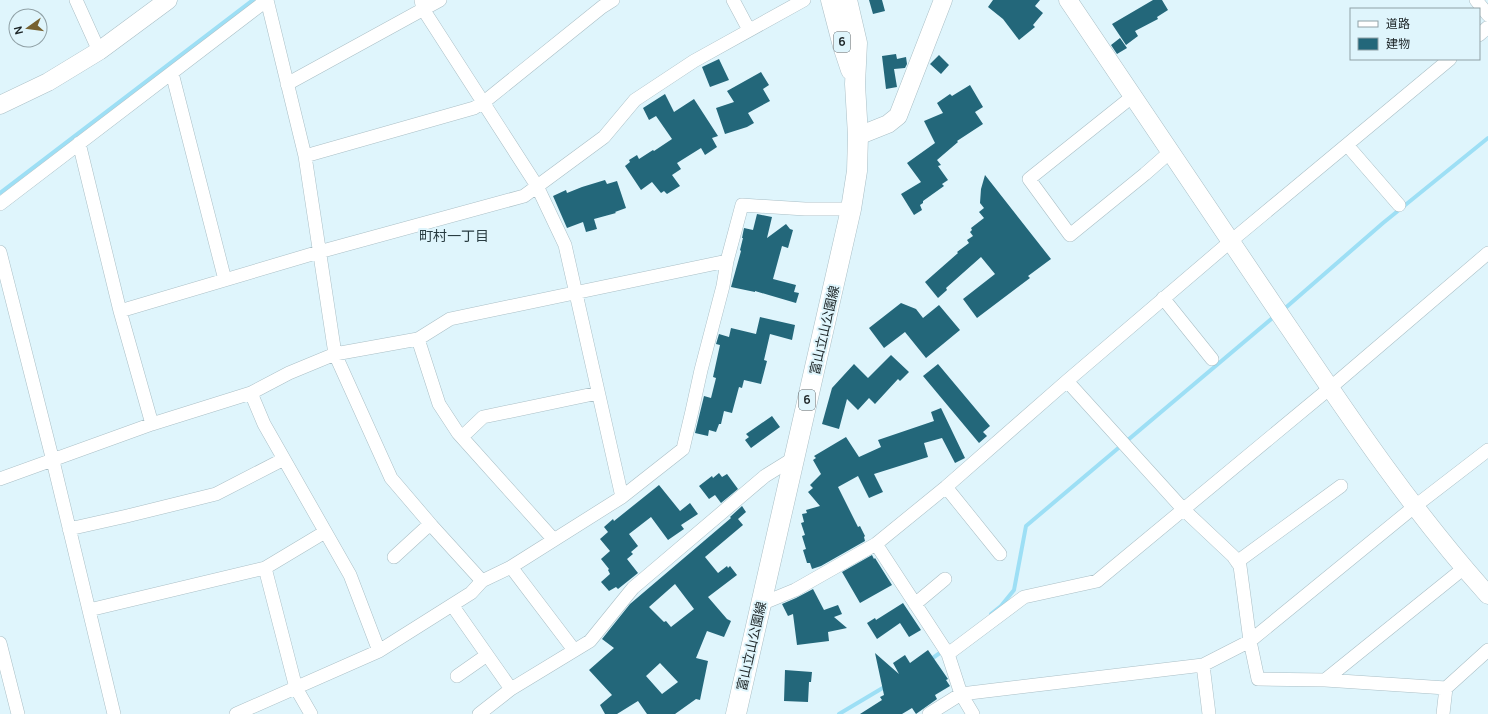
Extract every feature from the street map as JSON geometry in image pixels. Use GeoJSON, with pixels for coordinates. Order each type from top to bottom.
{"type":"FeatureCollection","features":[{"type":"Feature","properties":{"kind":"main road","name":"富山立山公園線"},"geometry":{"type":"LineString","coordinates":[[832,0],[843,46],[855,84]]}},
{"type":"Feature","properties":{"kind":"main road","name":"富山立山公園線"},"geometry":{"type":"LineString","coordinates":[[736,714],[851,210],[857,171],[858,136],[855,84],[857,43],[847,0]]}},
{"type":"Feature","properties":{"kind":"street"},"geometry":{"type":"LineString","coordinates":[[76,0],[99,51]]}},
{"type":"Feature","properties":{"kind":"street"},"geometry":{"type":"LineString","coordinates":[[0,204],[267,0],[305,156],[335,354],[391,478],[430,524],[482,581]]}},
{"type":"Feature","properties":{"kind":"street"},"geometry":{"type":"LineString","coordinates":[[288,84],[422,5],[440,0]]}},
{"type":"Feature","properties":{"kind":"street"},"geometry":{"type":"LineString","coordinates":[[305,156],[474,108],[484,102],[602,7],[613,0]]}},
{"type":"Feature","properties":{"kind":"street"},"geometry":{"type":"LineString","coordinates":[[733,0],[749,30]]}},
{"type":"Feature","properties":{"kind":"street"},"geometry":{"type":"LineString","coordinates":[[120,311],[319,252],[524,196],[604,137],[635,100],[694,61],[804,0]]}},
{"type":"Feature","properties":{"kind":"street"},"geometry":{"type":"LineString","coordinates":[[858,136],[888,124],[898,116],[943,0]]}},
{"type":"Feature","properties":{"kind":"street"},"geometry":{"type":"LineString","coordinates":[[1068,0],[1330,388],[1414,507],[1488,595]]}},
{"type":"Feature","properties":{"kind":"street"},"geometry":{"type":"LineString","coordinates":[[1476,0],[1488,15]]}},
{"type":"Feature","properties":{"kind":"street"},"geometry":{"type":"LineString","coordinates":[[0,105],[48,82],[99,51],[163,2]]}},
{"type":"Feature","properties":{"kind":"street"},"geometry":{"type":"LineString","coordinates":[[422,5],[537,186],[565,245],[622,497]]}},
{"type":"Feature","properties":{"kind":"street"},"geometry":{"type":"LineString","coordinates":[[1480,34],[1488,27]]}},
{"type":"Feature","properties":{"kind":"street"},"geometry":{"type":"LineString","coordinates":[[761,604],[795,590],[876,544],[946,487],[1163,298],[1449,60]]}},
{"type":"Feature","properties":{"kind":"street"},"geometry":{"type":"LineString","coordinates":[[172,72],[225,280]]}},
{"type":"Feature","properties":{"kind":"street"},"geometry":{"type":"LineString","coordinates":[[1133,96],[1029,179],[1070,235],[1170,152]]}},
{"type":"Feature","properties":{"kind":"street"},"geometry":{"type":"LineString","coordinates":[[79,143],[120,311],[152,424]]}},
{"type":"Feature","properties":{"kind":"street"},"geometry":{"type":"LineString","coordinates":[[1347,145],[1399,205]]}},
{"type":"Feature","properties":{"kind":"street"},"geometry":{"type":"LineString","coordinates":[[236,714],[379,651],[471,593],[482,581],[511,567],[622,497],[683,449],[701,370],[723,286],[727,261],[742,205],[851,210]]}},
{"type":"Feature","properties":{"kind":"street"},"geometry":{"type":"LineString","coordinates":[[0,252],[53,461],[114,714]]}},
{"type":"Feature","properties":{"kind":"street"},"geometry":{"type":"LineString","coordinates":[[948,654],[1024,597],[1097,581],[1486,260]]}},
{"type":"Feature","properties":{"kind":"street"},"geometry":{"type":"LineString","coordinates":[[0,479],[152,424],[251,394],[289,373],[335,354],[418,339],[450,319],[727,261]]}},
{"type":"Feature","properties":{"kind":"street"},"geometry":{"type":"LineString","coordinates":[[1163,298],[1212,359]]}},
{"type":"Feature","properties":{"kind":"street"},"geometry":{"type":"LineString","coordinates":[[418,339],[439,404],[462,437],[554,540]]}},
{"type":"Feature","properties":{"kind":"street"},"geometry":{"type":"LineString","coordinates":[[1067,381],[1183,509],[1238,562],[1240,566],[1250,641],[1258,679],[1325,680],[1446,688]]}},
{"type":"Feature","properties":{"kind":"street"},"geometry":{"type":"LineString","coordinates":[[462,437],[483,417],[598,393]]}},
{"type":"Feature","properties":{"kind":"street"},"geometry":{"type":"LineString","coordinates":[[251,394],[264,424],[350,575],[379,651]]}},
{"type":"Feature","properties":{"kind":"street"},"geometry":{"type":"LineString","coordinates":[[929,714],[961,694],[1203,665],[1250,641],[1414,507],[1488,450]]}},
{"type":"Feature","properties":{"kind":"street"},"geometry":{"type":"LineString","coordinates":[[479,714],[510,689],[590,641],[633,588],[765,476],[794,458]]}},
{"type":"Feature","properties":{"kind":"street"},"geometry":{"type":"LineString","coordinates":[[69,529],[216,494],[284,459]]}},
{"type":"Feature","properties":{"kind":"street"},"geometry":{"type":"LineString","coordinates":[[1238,562],[1341,486]]}},
{"type":"Feature","properties":{"kind":"street"},"geometry":{"type":"LineString","coordinates":[[946,487],[1000,554]]}},
{"type":"Feature","properties":{"kind":"street"},"geometry":{"type":"LineString","coordinates":[[394,557],[430,524]]}},
{"type":"Feature","properties":{"kind":"street"},"geometry":{"type":"LineString","coordinates":[[89,610],[265,568],[325,532]]}},
{"type":"Feature","properties":{"kind":"street"},"geometry":{"type":"LineString","coordinates":[[876,544],[948,654],[961,694],[973,714]]}},
{"type":"Feature","properties":{"kind":"street"},"geometry":{"type":"LineString","coordinates":[[511,567],[574,650]]}},
{"type":"Feature","properties":{"kind":"street"},"geometry":{"type":"LineString","coordinates":[[265,568],[296,688],[311,714]]}},
{"type":"Feature","properties":{"kind":"street"},"geometry":{"type":"LineString","coordinates":[[1325,680],[1464,568]]}},
{"type":"Feature","properties":{"kind":"street"},"geometry":{"type":"LineString","coordinates":[[915,604],[945,579]]}},
{"type":"Feature","properties":{"kind":"street"},"geometry":{"type":"LineString","coordinates":[[452,605],[510,689]]}},
{"type":"Feature","properties":{"kind":"street"},"geometry":{"type":"LineString","coordinates":[[0,643],[6,690],[18,714]]}},
{"type":"Feature","properties":{"kind":"street"},"geometry":{"type":"LineString","coordinates":[[1443,714],[1446,688],[1488,650]]}},
{"type":"Feature","properties":{"kind":"street"},"geometry":{"type":"LineString","coordinates":[[457,676],[487,655]]}},
{"type":"Feature","properties":{"kind":"street"},"geometry":{"type":"LineString","coordinates":[[1203,665],[1209,714]]}},
{"type":"Feature","properties":{"kind":"building"},"geometry":{"type":"Polygon","coordinates":[[[869,0],[882,0],[885,11],[873,14],[869,0]]]}},
{"type":"Feature","properties":{"kind":"building"},"geometry":{"type":"Polygon","coordinates":[[[993,0],[1040,0],[1035,6],[1043,13],[1033,25],[1035,27],[1019,40],[1003,19],[988,7],[993,0]]]}},
{"type":"Feature","properties":{"kind":"building"},"geometry":{"type":"Polygon","coordinates":[[[1153,0],[1162,0],[1168,10],[1157,17],[1158,19],[1135,31],[1138,36],[1126,45],[1112,24],[1153,0]]]}},
{"type":"Feature","properties":{"kind":"building"},"geometry":{"type":"Polygon","coordinates":[[[1120,38],[1127,48],[1117,54],[1111,45],[1120,38]]]}},
{"type":"Feature","properties":{"kind":"building"},"geometry":{"type":"Polygon","coordinates":[[[896,54],[897,59],[906,57],[907,64],[905,68],[894,69],[897,87],[886,89],[882,56],[896,54]]]}},
{"type":"Feature","properties":{"kind":"building"},"geometry":{"type":"Polygon","coordinates":[[[939,55],[949,65],[941,74],[930,64],[939,55]]]}},
{"type":"Feature","properties":{"kind":"building"},"geometry":{"type":"Polygon","coordinates":[[[719,59],[729,80],[710,87],[702,67],[719,59]]]}},
{"type":"Feature","properties":{"kind":"building"},"geometry":{"type":"Polygon","coordinates":[[[761,72],[769,85],[763,89],[770,101],[748,113],[754,123],[747,127],[725,134],[716,108],[734,102],[727,91],[761,72]]]}},
{"type":"Feature","properties":{"kind":"building"},"geometry":{"type":"Polygon","coordinates":[[[970,85],[983,107],[975,112],[983,124],[957,141],[958,142],[937,160],[941,165],[938,166],[948,180],[942,184],[944,186],[923,201],[920,205],[922,210],[914,215],[901,194],[921,182],[907,163],[935,143],[924,121],[943,113],[937,103],[950,94],[952,96],[970,85]]]}},
{"type":"Feature","properties":{"kind":"building"},"geometry":{"type":"Polygon","coordinates":[[[665,94],[674,112],[694,99],[718,136],[712,138],[717,147],[705,155],[701,148],[677,163],[681,169],[672,175],[680,186],[667,194],[664,191],[661,193],[652,182],[641,190],[625,166],[630,162],[629,160],[637,155],[639,159],[672,139],[656,116],[649,120],[643,108],[665,94]]]}},
{"type":"Feature","properties":{"kind":"building"},"geometry":{"type":"Polygon","coordinates":[[[985,175],[1051,259],[1028,276],[1030,278],[977,318],[963,299],[995,274],[981,257],[946,288],[947,290],[938,298],[925,282],[958,253],[957,252],[969,243],[967,240],[973,236],[970,232],[972,230],[971,228],[984,218],[979,212],[984,208],[980,203],[981,189],[985,175]]]}},
{"type":"Feature","properties":{"kind":"building"},"geometry":{"type":"Polygon","coordinates":[[[605,180],[607,184],[617,181],[626,208],[615,212],[616,213],[594,219],[597,229],[586,232],[583,222],[567,228],[553,196],[566,190],[567,193],[605,180]]]}},
{"type":"Feature","properties":{"kind":"building"},"geometry":{"type":"Polygon","coordinates":[[[757,214],[772,217],[767,238],[786,224],[793,230],[788,248],[782,246],[773,279],[796,285],[794,292],[799,293],[796,303],[755,291],[731,287],[741,251],[744,228],[753,230],[757,214]]]}},
{"type":"Feature","properties":{"kind":"building"},"geometry":{"type":"Polygon","coordinates":[[[901,303],[916,309],[923,318],[939,305],[960,330],[926,358],[905,332],[884,348],[869,328],[901,303]]]}},
{"type":"Feature","properties":{"kind":"building"},"geometry":{"type":"Polygon","coordinates":[[[760,317],[795,325],[792,340],[770,334],[764,360],[767,361],[761,384],[744,380],[742,388],[739,387],[732,413],[724,411],[721,424],[719,424],[716,432],[709,430],[708,436],[695,433],[704,396],[711,398],[716,378],[713,377],[720,345],[716,344],[719,334],[729,337],[731,328],[756,334],[760,317]]]}},
{"type":"Feature","properties":{"kind":"building"},"geometry":{"type":"Polygon","coordinates":[[[891,355],[909,372],[900,381],[898,379],[875,404],[869,398],[858,410],[847,399],[839,429],[822,424],[832,388],[854,364],[868,378],[891,355]]]}},
{"type":"Feature","properties":{"kind":"building"},"geometry":{"type":"Polygon","coordinates":[[[938,364],[990,426],[983,432],[987,436],[979,443],[923,376],[938,364]]]}},
{"type":"Feature","properties":{"kind":"building"},"geometry":{"type":"Polygon","coordinates":[[[941,408],[965,458],[955,463],[942,438],[924,443],[928,457],[874,474],[883,492],[869,498],[858,476],[838,487],[858,527],[860,526],[865,536],[865,541],[821,566],[812,569],[810,563],[807,563],[803,550],[806,549],[802,536],[805,535],[801,523],[804,522],[802,514],[807,513],[806,510],[820,506],[808,492],[813,488],[810,485],[821,474],[813,460],[816,458],[814,456],[846,437],[859,457],[881,447],[878,440],[934,421],[931,412],[941,408]]]}},
{"type":"Feature","properties":{"kind":"building"},"geometry":{"type":"Polygon","coordinates":[[[772,416],[780,427],[751,448],[745,440],[749,437],[746,434],[772,416]]]}},
{"type":"Feature","properties":{"kind":"building"},"geometry":{"type":"Polygon","coordinates":[[[719,473],[722,477],[727,474],[738,489],[721,503],[715,495],[709,499],[699,486],[712,476],[713,478],[719,473]]]}},
{"type":"Feature","properties":{"kind":"building"},"geometry":{"type":"Polygon","coordinates":[[[659,485],[680,511],[690,503],[698,514],[681,525],[684,529],[668,540],[651,517],[629,534],[638,546],[631,552],[633,554],[627,559],[638,573],[618,589],[616,587],[609,591],[601,582],[610,574],[609,569],[601,559],[610,551],[600,539],[608,532],[604,527],[613,519],[614,521],[659,485]]]}},
{"type":"Feature","properties":{"kind":"building"},"geometry":{"type":"Polygon","coordinates":[[[742,506],[746,512],[738,519],[743,525],[705,557],[718,573],[727,566],[728,568],[730,566],[737,575],[708,597],[727,619],[731,621],[724,637],[707,631],[696,658],[708,661],[700,700],[696,699],[675,714],[647,714],[638,701],[617,714],[605,714],[600,705],[612,695],[589,670],[614,648],[602,639],[630,604],[731,518],[730,517],[742,506]],[[675,584],[649,607],[671,627],[694,609],[675,584]],[[660,663],[646,676],[662,694],[678,682],[660,663]]]}},
{"type":"Feature","properties":{"kind":"building"},"geometry":{"type":"Polygon","coordinates":[[[872,555],[892,585],[860,603],[842,572],[872,555]]]}},
{"type":"Feature","properties":{"kind":"building"},"geometry":{"type":"Polygon","coordinates":[[[813,589],[824,610],[838,605],[842,614],[834,617],[847,628],[828,632],[829,641],[797,645],[793,614],[788,616],[782,604],[813,589]]]}},
{"type":"Feature","properties":{"kind":"building"},"geometry":{"type":"Polygon","coordinates":[[[903,603],[921,630],[909,637],[900,623],[877,639],[867,623],[875,618],[876,620],[903,603]]]}},
{"type":"Feature","properties":{"kind":"building"},"geometry":{"type":"Polygon","coordinates":[[[928,650],[948,679],[946,680],[950,686],[935,695],[937,699],[916,714],[912,708],[902,714],[860,714],[882,700],[880,697],[884,695],[875,653],[899,674],[893,663],[905,655],[910,663],[928,650]]]}},
{"type":"Feature","properties":{"kind":"building"},"geometry":{"type":"Polygon","coordinates":[[[785,670],[812,672],[811,682],[809,682],[808,702],[784,701],[785,670]]]}},
{"type":"Feature","properties":{"kind":"waterway"},"geometry":{"type":"LineString","coordinates":[[0,193],[253,0]]}},
{"type":"Feature","properties":{"kind":"waterway"},"geometry":{"type":"LineString","coordinates":[[1283,310],[1383,223],[1488,138]]}},
{"type":"Feature","properties":{"kind":"waterway"},"geometry":{"type":"LineString","coordinates":[[991,614],[1001,606],[1014,590],[1026,526],[1276,315]]}},
{"type":"Feature","properties":{"kind":"waterway"},"geometry":{"type":"LineString","coordinates":[[930,660],[944,650]]}},
{"type":"Feature","properties":{"kind":"waterway"},"geometry":{"type":"LineString","coordinates":[[839,714],[886,686]]}},
{"type":"Feature","properties":{"kind":"district","name":"町村一丁目"},"geometry":{"type":"Point","coordinates":[454,236]}}]}
